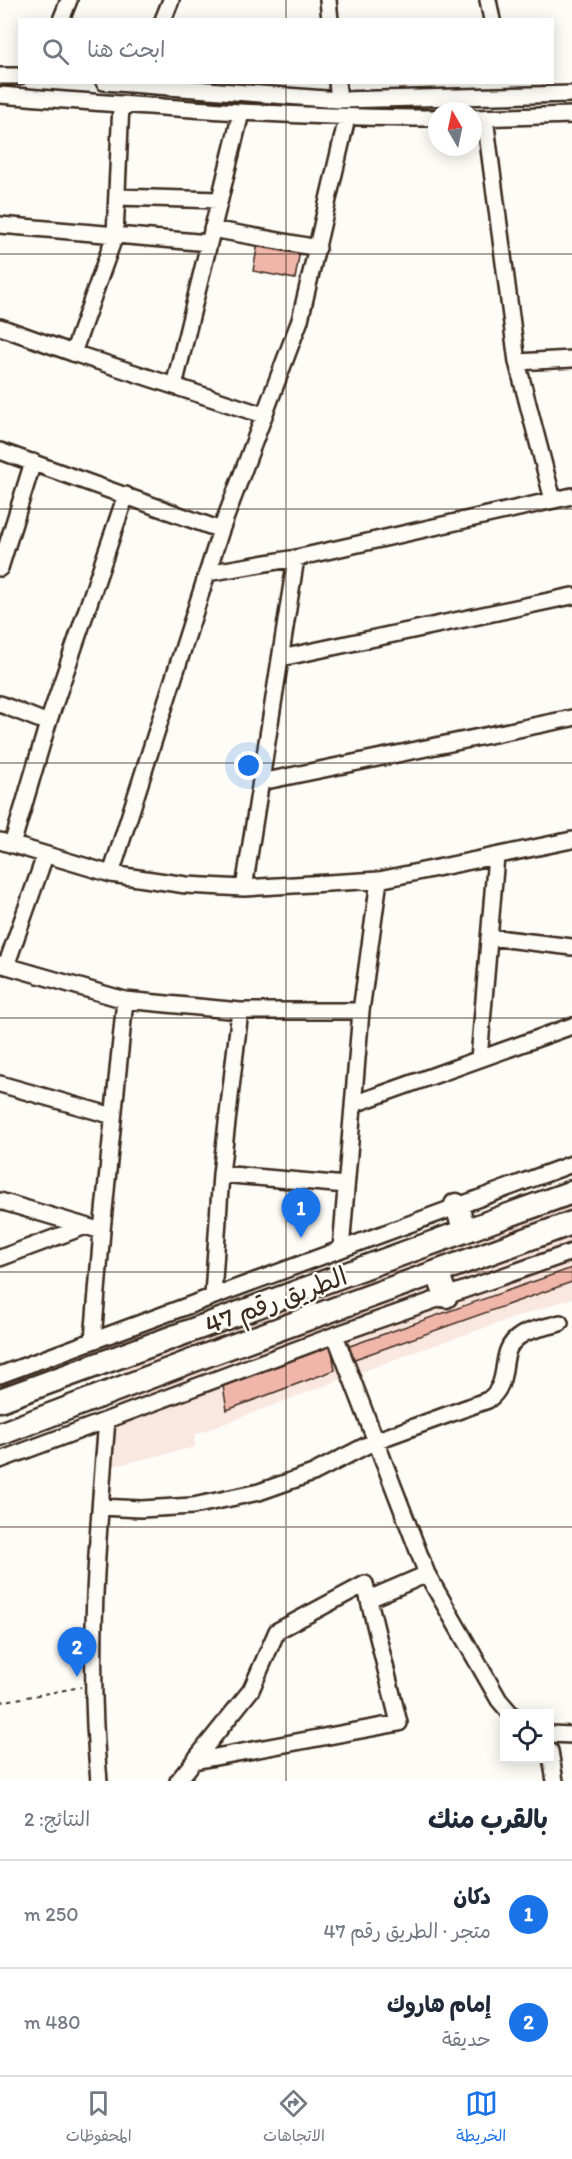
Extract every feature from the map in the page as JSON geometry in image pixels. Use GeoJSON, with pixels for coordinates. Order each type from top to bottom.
{"type":"FeatureCollection","features":[{"type":"Feature","properties":{"kind":"highway","name":"الطريق رقم 47"},"geometry":{"type":"LineString","coordinates":[[0,1400],[572,1191]]}},
{"type":"Feature","properties":{"kind":"highway"},"geometry":{"type":"LineString","coordinates":[[456,1205],[465,1230]]}},
{"type":"Feature","properties":{"kind":"highway","name":"الطريق رقم 47"},"geometry":{"type":"LineString","coordinates":[[0,1434],[210,1354],[572,1223]]}},
{"type":"Feature","properties":{"kind":"highway"},"geometry":{"type":"LineString","coordinates":[[437,1272],[446,1296]]}},
{"type":"Feature","properties":{"kind":"street"},"geometry":{"type":"LineString","coordinates":[[62,18],[69,0]]}},
{"type":"Feature","properties":{"kind":"street"},"geometry":{"type":"LineString","coordinates":[[165,18],[171,0]]}},
{"type":"Feature","properties":{"kind":"street"},"geometry":{"type":"LineString","coordinates":[[328,0],[330,18]]}},
{"type":"Feature","properties":{"kind":"street"},"geometry":{"type":"LineString","coordinates":[[488,0],[492,18]]}},
{"type":"Feature","properties":{"kind":"street"},"geometry":{"type":"LineString","coordinates":[[0,76],[18,76]]}},
{"type":"Feature","properties":{"kind":"street"},"geometry":{"type":"LineString","coordinates":[[138,84],[339,100],[505,89],[572,94]]}},
{"type":"Feature","properties":{"kind":"street"},"geometry":{"type":"LineString","coordinates":[[337,84],[339,100]]}},
{"type":"Feature","properties":{"kind":"street"},"geometry":{"type":"LineString","coordinates":[[0,95],[241,113],[347,118],[428,118]]}},
{"type":"Feature","properties":{"kind":"street"},"geometry":{"type":"LineString","coordinates":[[73,353],[115,235],[121,104]]}},
{"type":"Feature","properties":{"kind":"street"},"geometry":{"type":"LineString","coordinates":[[174,386],[241,113]]}},
{"type":"Feature","properties":{"kind":"street"},"geometry":{"type":"LineString","coordinates":[[482,118],[572,115]]}},
{"type":"Feature","properties":{"kind":"street"},"geometry":{"type":"LineString","coordinates":[[111,874],[221,531],[300,320],[347,118]]}},
{"type":"Feature","properties":{"kind":"street"},"geometry":{"type":"LineString","coordinates":[[482,137],[517,362],[553,500]]}},
{"type":"Feature","properties":{"kind":"street"},"geometry":{"type":"LineString","coordinates":[[117,197],[220,200]]}},
{"type":"Feature","properties":{"kind":"street"},"geometry":{"type":"LineString","coordinates":[[0,225],[115,235],[211,236],[318,248]]}},
{"type":"Feature","properties":{"kind":"street"},"geometry":{"type":"LineString","coordinates":[[0,327],[263,415]]}},
{"type":"Feature","properties":{"kind":"street"},"geometry":{"type":"LineString","coordinates":[[517,362],[572,359]]}},
{"type":"Feature","properties":{"kind":"street"},"geometry":{"type":"LineString","coordinates":[[0,451],[221,531]]}},
{"type":"Feature","properties":{"kind":"street"},"geometry":{"type":"LineString","coordinates":[[0,568],[33,462]]}},
{"type":"Feature","properties":{"kind":"street"},"geometry":{"type":"LineString","coordinates":[[126,495],[6,843],[111,874],[186,885],[244,888],[379,880],[572,840]]}},
{"type":"Feature","properties":{"kind":"street"},"geometry":{"type":"LineString","coordinates":[[207,573],[296,558],[572,496]]}},
{"type":"Feature","properties":{"kind":"street"},"geometry":{"type":"LineString","coordinates":[[244,888],[296,558]]}},
{"type":"Feature","properties":{"kind":"street"},"geometry":{"type":"LineString","coordinates":[[280,658],[572,596]]}},
{"type":"Feature","properties":{"kind":"street"},"geometry":{"type":"LineString","coordinates":[[0,704],[48,723]]}},
{"type":"Feature","properties":{"kind":"street"},"geometry":{"type":"LineString","coordinates":[[261,782],[572,718]]}},
{"type":"Feature","properties":{"kind":"street"},"geometry":{"type":"LineString","coordinates":[[45,856],[3,965],[125,1000],[240,1011],[362,1011]]}},
{"type":"Feature","properties":{"kind":"street"},"geometry":{"type":"LineString","coordinates":[[479,1059],[496,856]]}},
{"type":"Feature","properties":{"kind":"street"},"geometry":{"type":"LineString","coordinates":[[341,1249],[362,1011],[379,880]]}},
{"type":"Feature","properties":{"kind":"street"},"geometry":{"type":"LineString","coordinates":[[489,937],[572,947]]}},
{"type":"Feature","properties":{"kind":"street"},"geometry":{"type":"LineString","coordinates":[[93,1340],[125,1000]]}},
{"type":"Feature","properties":{"kind":"street"},"geometry":{"type":"LineString","coordinates":[[213,1295],[221,1174],[240,1011]]}},
{"type":"Feature","properties":{"kind":"street"},"geometry":{"type":"LineString","coordinates":[[354,1104],[572,1026]]}},
{"type":"Feature","properties":{"kind":"street"},"geometry":{"type":"LineString","coordinates":[[0,1084],[113,1116]]}},
{"type":"Feature","properties":{"kind":"street"},"geometry":{"type":"LineString","coordinates":[[0,1375],[572,1164]]}},
{"type":"Feature","properties":{"kind":"street"},"geometry":{"type":"LineString","coordinates":[[221,1174],[346,1185]]}},
{"type":"Feature","properties":{"kind":"street"},"geometry":{"type":"LineString","coordinates":[[0,1201],[102,1231]]}},
{"type":"Feature","properties":{"kind":"street"},"geometry":{"type":"LineString","coordinates":[[0,1258],[86,1226]]}},
{"type":"Feature","properties":{"kind":"street"},"geometry":{"type":"LineString","coordinates":[[0,1460],[334,1335],[572,1252]]}},
{"type":"Feature","properties":{"kind":"street"},"geometry":{"type":"LineString","coordinates":[[100,1507],[150,1509],[193,1506],[259,1492],[313,1473],[375,1441],[488,1400],[498,1393],[503,1381],[506,1357],[511,1344],[520,1335],[560,1323]]}},
{"type":"Feature","properties":{"kind":"street"},"geometry":{"type":"LineString","coordinates":[[334,1335],[427,1574],[499,1700],[507,1709]]}},
{"type":"Feature","properties":{"kind":"street"},"geometry":{"type":"LineString","coordinates":[[99,1781],[93,1685],[94,1598],[107,1420]]}},
{"type":"Feature","properties":{"kind":"street"},"geometry":{"type":"LineString","coordinates":[[369,1599],[427,1574]]}},
{"type":"Feature","properties":{"kind":"street"},"geometry":{"type":"LineString","coordinates":[[178,1781],[194,1761],[251,1690],[277,1631],[365,1584],[399,1723],[194,1761]]}},
{"type":"Feature","properties":{"kind":"street"},"geometry":{"type":"LineString","coordinates":[[554,1734],[572,1735]]}},
{"type":"Feature","properties":{"kind":"street"},"geometry":{"type":"LineString","coordinates":[[551,1763],[555,1781]]}},
{"type":"Feature","properties":{"kind":"path"},"geometry":{"type":"LineString","coordinates":[[0,1702],[93,1685]]}},
{"type":"Feature","properties":{"kind":"shaded area"},"geometry":{"type":"Polygon","coordinates":[[[572,1181],[572,1298],[417,1351],[194,1435],[195,1447],[110,1467],[126,1351],[572,1181]]]}},
{"type":"Feature","properties":{"kind":"building"},"geometry":{"type":"Polygon","coordinates":[[[258,243],[300,251],[295,279],[253,271],[258,243]]]}},
{"type":"Feature","properties":{"kind":"building"},"geometry":{"type":"Polygon","coordinates":[[[572,1268],[572,1282],[349,1361],[344,1348],[572,1268]]]}},
{"type":"Feature","properties":{"kind":"building"},"geometry":{"type":"Polygon","coordinates":[[[331,1346],[335,1370],[227,1410],[223,1386],[331,1346]]]}},
{"type":"Feature","properties":{"kind":"place","name":"دكان"},"geometry":{"type":"Point","coordinates":[301,1238]}},
{"type":"Feature","properties":{"kind":"place","name":"إمام هاروك"},"geometry":{"type":"Point","coordinates":[77,1677]}}]}
